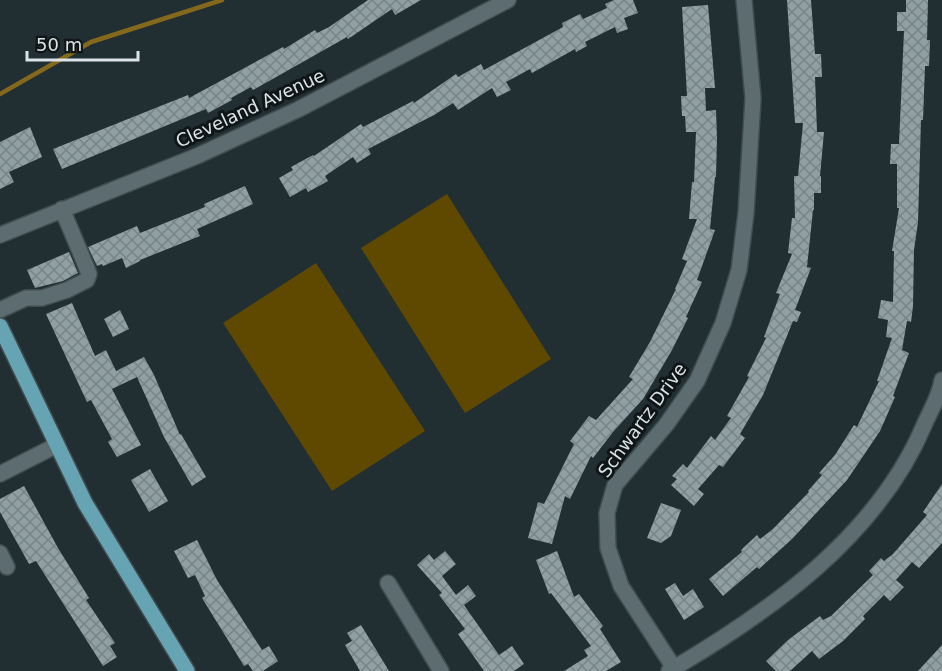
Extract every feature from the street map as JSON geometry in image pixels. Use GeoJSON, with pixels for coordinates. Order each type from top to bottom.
{"type":"FeatureCollection","features":[{"type":"Feature","properties":{"kind":"main road"},"geometry":{"type":"LineString","coordinates":[[0,326],[86,503],[187,671]]}},
{"type":"Feature","properties":{"kind":"street","name":"Cleveland Avenue"},"geometry":{"type":"LineString","coordinates":[[0,235],[197,156],[299,109],[508,0]]}},
{"type":"Feature","properties":{"kind":"street","name":"Schwartz Drive"},"geometry":{"type":"LineString","coordinates":[[673,670],[621,586],[608,548],[607,513],[615,485],[666,425],[697,381],[723,323],[739,270],[746,213],[753,98],[744,0]]}},
{"type":"Feature","properties":{"kind":"street"},"geometry":{"type":"LineString","coordinates":[[0,310],[26,298],[42,298],[67,291],[87,280],[89,274],[62,209]]}},
{"type":"Feature","properties":{"kind":"street"},"geometry":{"type":"LineString","coordinates":[[673,670],[775,603],[824,562],[877,506],[915,448],[942,380]]}},
{"type":"Feature","properties":{"kind":"street"},"geometry":{"type":"LineString","coordinates":[[0,474],[57,445]]}},
{"type":"Feature","properties":{"kind":"street"},"geometry":{"type":"LineString","coordinates":[[388,583],[441,671]]}},
{"type":"Feature","properties":{"kind":"shaded area"},"geometry":{"type":"Polygon","coordinates":[[[447,194],[551,359],[465,413],[361,248],[447,194]]]}},
{"type":"Feature","properties":{"kind":"shaded area"},"geometry":{"type":"Polygon","coordinates":[[[316,263],[425,431],[332,491],[223,323],[316,263]]]}},
{"type":"Feature","properties":{"kind":"building"},"geometry":{"type":"Polygon","coordinates":[[[368,0],[421,0],[395,15],[392,9],[348,39],[347,37],[253,90],[251,87],[208,113],[206,109],[62,169],[53,149],[188,95],[189,98],[283,47],[284,49],[315,30],[317,33],[329,27],[368,0]]]}},
{"type":"Feature","properties":{"kind":"building"},"geometry":{"type":"Polygon","coordinates":[[[614,0],[633,0],[638,13],[624,18],[628,29],[617,33],[615,27],[585,42],[587,46],[576,52],[575,49],[532,73],[530,69],[506,82],[511,90],[497,97],[492,88],[458,110],[453,103],[368,149],[371,154],[357,163],[353,157],[325,176],[328,181],[308,192],[306,188],[290,197],[279,178],[293,170],[291,167],[314,156],[361,124],[363,127],[413,101],[414,103],[456,74],[458,77],[481,64],[484,70],[563,27],[562,23],[580,14],[583,19],[607,8],[605,4],[614,0]]]}},
{"type":"Feature","properties":{"kind":"building"},"geometry":{"type":"Polygon","coordinates":[[[787,0],[811,0],[815,54],[821,54],[822,77],[815,77],[817,132],[824,132],[820,176],[821,193],[814,193],[807,267],[811,268],[795,310],[801,312],[797,322],[793,321],[763,395],[740,434],[745,438],[723,467],[719,465],[698,489],[704,494],[694,506],[671,485],[677,479],[672,476],[683,464],[687,468],[711,436],[715,440],[731,418],[727,416],[749,377],[747,376],[766,338],[764,337],[780,294],[776,293],[792,254],[788,253],[792,218],[795,218],[794,176],[798,176],[803,123],[795,123],[787,0]]]}},
{"type":"Feature","properties":{"kind":"building"},"geometry":{"type":"Polygon","coordinates":[[[906,0],[928,0],[927,40],[930,40],[929,66],[925,66],[923,120],[921,120],[913,306],[911,322],[907,321],[902,350],[909,353],[893,396],[895,397],[880,431],[847,480],[792,539],[759,569],[757,567],[723,596],[709,579],[742,552],[741,550],[757,535],[760,539],[773,529],[809,492],[822,475],[819,473],[835,455],[854,425],[857,427],[879,381],[877,381],[892,338],[886,337],[888,320],[878,318],[881,300],[893,302],[894,251],[892,251],[899,208],[897,208],[897,164],[890,164],[891,144],[899,144],[904,31],[897,31],[897,12],[906,12],[906,0]]]}},
{"type":"Feature","properties":{"kind":"building"},"geometry":{"type":"Polygon","coordinates":[[[708,5],[715,88],[705,88],[706,111],[716,110],[717,138],[716,177],[710,229],[715,230],[697,280],[702,282],[672,350],[643,399],[593,458],[591,456],[570,499],[565,496],[552,544],[528,538],[538,502],[544,504],[574,444],[570,441],[589,416],[596,420],[633,379],[629,377],[650,342],[687,261],[682,259],[697,219],[689,219],[692,182],[694,182],[696,132],[686,132],[685,116],[682,116],[681,96],[687,96],[682,7],[708,5]]]}},
{"type":"Feature","properties":{"kind":"building"},"geometry":{"type":"Polygon","coordinates":[[[30,127],[42,157],[9,172],[14,182],[0,189],[0,142],[30,127]]]}},
{"type":"Feature","properties":{"kind":"building"},"geometry":{"type":"Polygon","coordinates":[[[245,186],[253,204],[197,229],[200,236],[126,268],[122,258],[103,266],[102,264],[97,266],[88,247],[137,226],[140,233],[205,207],[204,204],[245,186]]]}},
{"type":"Feature","properties":{"kind":"building"},"geometry":{"type":"Polygon","coordinates":[[[69,252],[78,273],[63,281],[35,288],[27,270],[69,252]]]}},
{"type":"Feature","properties":{"kind":"building"},"geometry":{"type":"Polygon","coordinates":[[[72,303],[95,356],[106,350],[116,371],[144,357],[180,435],[206,477],[192,486],[164,437],[137,377],[112,389],[141,445],[117,457],[108,442],[112,439],[91,400],[87,402],[46,314],[72,303]]]}},
{"type":"Feature","properties":{"kind":"building"},"geometry":{"type":"Polygon","coordinates":[[[120,310],[129,329],[113,337],[104,319],[120,310]]]}},
{"type":"Feature","properties":{"kind":"building"},"geometry":{"type":"Polygon","coordinates":[[[150,469],[168,501],[149,512],[131,480],[150,469]]]}},
{"type":"Feature","properties":{"kind":"building"},"geometry":{"type":"Polygon","coordinates":[[[942,484],[942,543],[919,568],[912,562],[896,580],[904,587],[890,601],[884,595],[843,641],[819,659],[812,651],[790,671],[776,671],[766,661],[788,640],[820,616],[823,620],[831,616],[873,575],[869,571],[881,558],[884,561],[893,554],[927,515],[923,512],[942,484]]]}},
{"type":"Feature","properties":{"kind":"building"},"geometry":{"type":"Polygon","coordinates":[[[24,486],[89,598],[86,600],[115,643],[110,646],[117,657],[103,666],[36,561],[29,564],[0,512],[0,499],[24,486]]]}},
{"type":"Feature","properties":{"kind":"building"},"geometry":{"type":"Polygon","coordinates":[[[661,503],[681,510],[671,536],[661,543],[647,538],[661,503]]]}},
{"type":"Feature","properties":{"kind":"building"},"geometry":{"type":"Polygon","coordinates":[[[197,540],[217,580],[262,650],[269,646],[278,661],[263,671],[253,671],[248,664],[244,666],[202,598],[205,596],[195,575],[188,578],[174,551],[197,540]]]}},
{"type":"Feature","properties":{"kind":"building"},"geometry":{"type":"Polygon","coordinates":[[[445,551],[456,564],[442,576],[456,595],[468,585],[476,596],[464,605],[499,655],[512,646],[524,664],[514,671],[484,671],[458,634],[465,629],[439,595],[442,593],[417,565],[429,554],[434,560],[445,551]]]}},
{"type":"Feature","properties":{"kind":"building"},"geometry":{"type":"Polygon","coordinates":[[[557,551],[574,597],[579,594],[603,626],[600,629],[621,662],[606,671],[564,671],[588,656],[584,650],[591,646],[551,593],[549,594],[536,560],[557,551]]]}},
{"type":"Feature","properties":{"kind":"building"},"geometry":{"type":"Polygon","coordinates":[[[675,583],[683,596],[693,589],[704,607],[684,620],[665,589],[675,583]]]}},
{"type":"Feature","properties":{"kind":"building"},"geometry":{"type":"Polygon","coordinates":[[[361,625],[389,671],[360,671],[345,645],[352,641],[347,633],[361,625]]]}},
{"type":"Feature","properties":{"kind":"building"},"geometry":{"type":"Polygon","coordinates":[[[942,645],[942,671],[918,671],[942,645]]]}},
{"type":"Feature","properties":{"kind":"waterway"},"geometry":{"type":"LineString","coordinates":[[0,94],[91,42],[222,0]]}}]}
